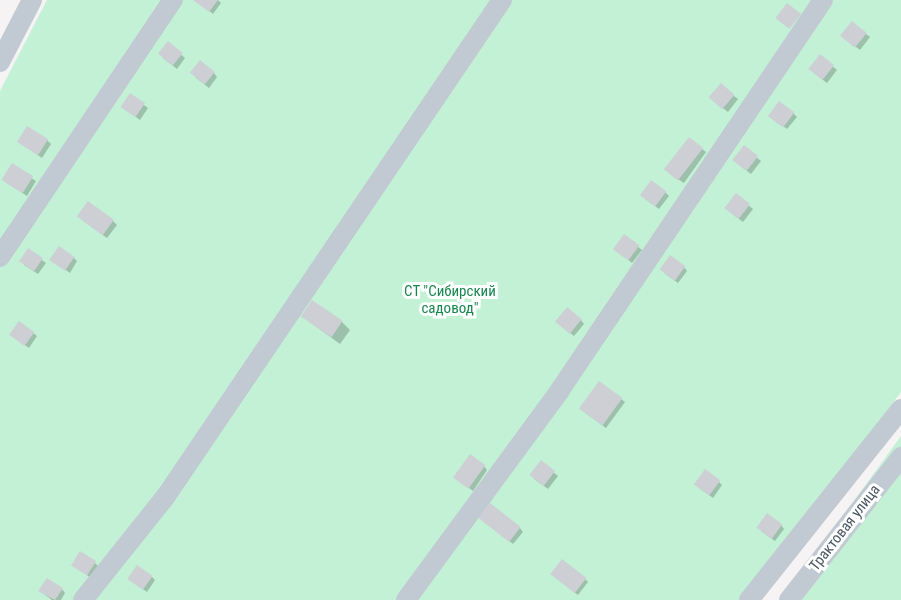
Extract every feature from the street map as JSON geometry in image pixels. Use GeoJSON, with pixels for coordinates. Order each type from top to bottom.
{"type":"FeatureCollection","features":[{"type":"Feature","properties":{"kind":"street"},"geometry":{"type":"LineString","coordinates":[[0,62],[32,0]]}},
{"type":"Feature","properties":{"kind":"street"},"geometry":{"type":"LineString","coordinates":[[0,257],[173,0]]}},
{"type":"Feature","properties":{"kind":"street"},"geometry":{"type":"LineString","coordinates":[[83,600],[166,496],[502,0]]}},
{"type":"Feature","properties":{"kind":"street"},"geometry":{"type":"LineString","coordinates":[[406,600],[560,390],[823,0]]}},
{"type":"Feature","properties":{"kind":"street"},"geometry":{"type":"LineString","coordinates":[[749,600],[901,409]]}},
{"type":"Feature","properties":{"kind":"street","name":"Трактовая улица"},"geometry":{"type":"LineString","coordinates":[[789,600],[901,457]]}},
{"type":"Feature","properties":{"kind":"green space","name":"СТ \"Сибирский садовод\""},"geometry":{"type":"Polygon","coordinates":[[[47,0],[901,0],[901,392],[746,600],[0,600],[0,91],[47,0]]]}},
{"type":"Feature","properties":{"kind":"green space"},"geometry":{"type":"Polygon","coordinates":[[[901,436],[901,600],[782,600],[901,436]]]}},
{"type":"Feature","properties":{"kind":"building"},"geometry":{"type":"Polygon","coordinates":[[[193,0],[218,0],[209,12],[193,0]]]}},
{"type":"Feature","properties":{"kind":"building"},"geometry":{"type":"Polygon","coordinates":[[[787,3],[801,14],[789,29],[775,18],[787,3]]]}},
{"type":"Feature","properties":{"kind":"building"},"geometry":{"type":"Polygon","coordinates":[[[852,21],[867,33],[855,48],[840,36],[852,21]]]}},
{"type":"Feature","properties":{"kind":"building"},"geometry":{"type":"Polygon","coordinates":[[[168,41],[183,53],[173,65],[158,53],[168,41]]]}},
{"type":"Feature","properties":{"kind":"building"},"geometry":{"type":"Polygon","coordinates":[[[820,54],[834,65],[822,80],[808,69],[820,54]]]}},
{"type":"Feature","properties":{"kind":"building"},"geometry":{"type":"Polygon","coordinates":[[[200,60],[215,72],[205,84],[190,72],[200,60]]]}},
{"type":"Feature","properties":{"kind":"building"},"geometry":{"type":"Polygon","coordinates":[[[721,83],[735,95],[722,109],[709,97],[721,83]]]}},
{"type":"Feature","properties":{"kind":"building"},"geometry":{"type":"Polygon","coordinates":[[[130,93],[145,103],[135,117],[120,107],[130,93]]]}},
{"type":"Feature","properties":{"kind":"building"},"geometry":{"type":"Polygon","coordinates":[[[779,101],[794,112],[783,128],[768,116],[779,101]]]}},
{"type":"Feature","properties":{"kind":"building"},"geometry":{"type":"Polygon","coordinates":[[[27,126],[48,139],[38,155],[17,142],[27,126]]]}},
{"type":"Feature","properties":{"kind":"building"},"geometry":{"type":"Polygon","coordinates":[[[689,137],[703,148],[678,180],[664,169],[689,137]]]}},
{"type":"Feature","properties":{"kind":"building"},"geometry":{"type":"Polygon","coordinates":[[[744,145],[758,156],[746,171],[732,160],[744,145]]]}},
{"type":"Feature","properties":{"kind":"building"},"geometry":{"type":"Polygon","coordinates":[[[12,163],[33,176],[23,193],[1,180],[12,163]]]}},
{"type":"Feature","properties":{"kind":"building"},"geometry":{"type":"Polygon","coordinates":[[[651,180],[666,191],[655,207],[640,195],[651,180]]]}},
{"type":"Feature","properties":{"kind":"building"},"geometry":{"type":"Polygon","coordinates":[[[736,193],[750,204],[738,219],[724,208],[736,193]]]}},
{"type":"Feature","properties":{"kind":"building"},"geometry":{"type":"Polygon","coordinates":[[[88,201],[114,220],[103,235],[77,216],[88,201]]]}},
{"type":"Feature","properties":{"kind":"building"},"geometry":{"type":"Polygon","coordinates":[[[624,234],[639,245],[628,261],[613,249],[624,234]]]}},
{"type":"Feature","properties":{"kind":"building"},"geometry":{"type":"Polygon","coordinates":[[[59,246],[75,257],[65,271],[49,260],[59,246]]]}},
{"type":"Feature","properties":{"kind":"building"},"geometry":{"type":"Polygon","coordinates":[[[28,248],[43,258],[34,271],[19,261],[28,248]]]}},
{"type":"Feature","properties":{"kind":"building"},"geometry":{"type":"Polygon","coordinates":[[[670,255],[685,266],[675,281],[659,270],[670,255]]]}},
{"type":"Feature","properties":{"kind":"building"},"geometry":{"type":"Polygon","coordinates":[[[312,300],[343,321],[331,337],[301,317],[312,300]]]}},
{"type":"Feature","properties":{"kind":"building"},"geometry":{"type":"Polygon","coordinates":[[[567,307],[582,319],[570,334],[555,322],[567,307]]]}},
{"type":"Feature","properties":{"kind":"building"},"geometry":{"type":"Polygon","coordinates":[[[19,321],[34,332],[24,346],[9,335],[19,321]]]}},
{"type":"Feature","properties":{"kind":"building"},"geometry":{"type":"Polygon","coordinates":[[[599,381],[622,398],[602,426],[579,409],[599,381]]]}},
{"type":"Feature","properties":{"kind":"building"},"geometry":{"type":"Polygon","coordinates":[[[470,454],[485,465],[468,489],[453,477],[470,454]]]}},
{"type":"Feature","properties":{"kind":"building"},"geometry":{"type":"Polygon","coordinates":[[[541,460],[555,471],[543,486],[529,475],[541,460]]]}},
{"type":"Feature","properties":{"kind":"building"},"geometry":{"type":"Polygon","coordinates":[[[705,469],[720,480],[709,496],[694,484],[705,469]]]}},
{"type":"Feature","properties":{"kind":"building"},"geometry":{"type":"Polygon","coordinates":[[[490,503],[521,527],[509,542],[478,518],[490,503]]]}},
{"type":"Feature","properties":{"kind":"building"},"geometry":{"type":"Polygon","coordinates":[[[767,513],[782,524],[772,539],[756,528],[767,513]]]}},
{"type":"Feature","properties":{"kind":"building"},"geometry":{"type":"Polygon","coordinates":[[[80,551],[96,561],[87,575],[71,565],[80,551]]]}},
{"type":"Feature","properties":{"kind":"building"},"geometry":{"type":"Polygon","coordinates":[[[562,559],[586,578],[575,593],[550,574],[562,559]]]}},
{"type":"Feature","properties":{"kind":"building"},"geometry":{"type":"Polygon","coordinates":[[[137,565],[153,576],[143,590],[127,579],[137,565]]]}},
{"type":"Feature","properties":{"kind":"building"},"geometry":{"type":"Polygon","coordinates":[[[47,578],[63,588],[55,600],[38,591],[47,578]]]}}]}
